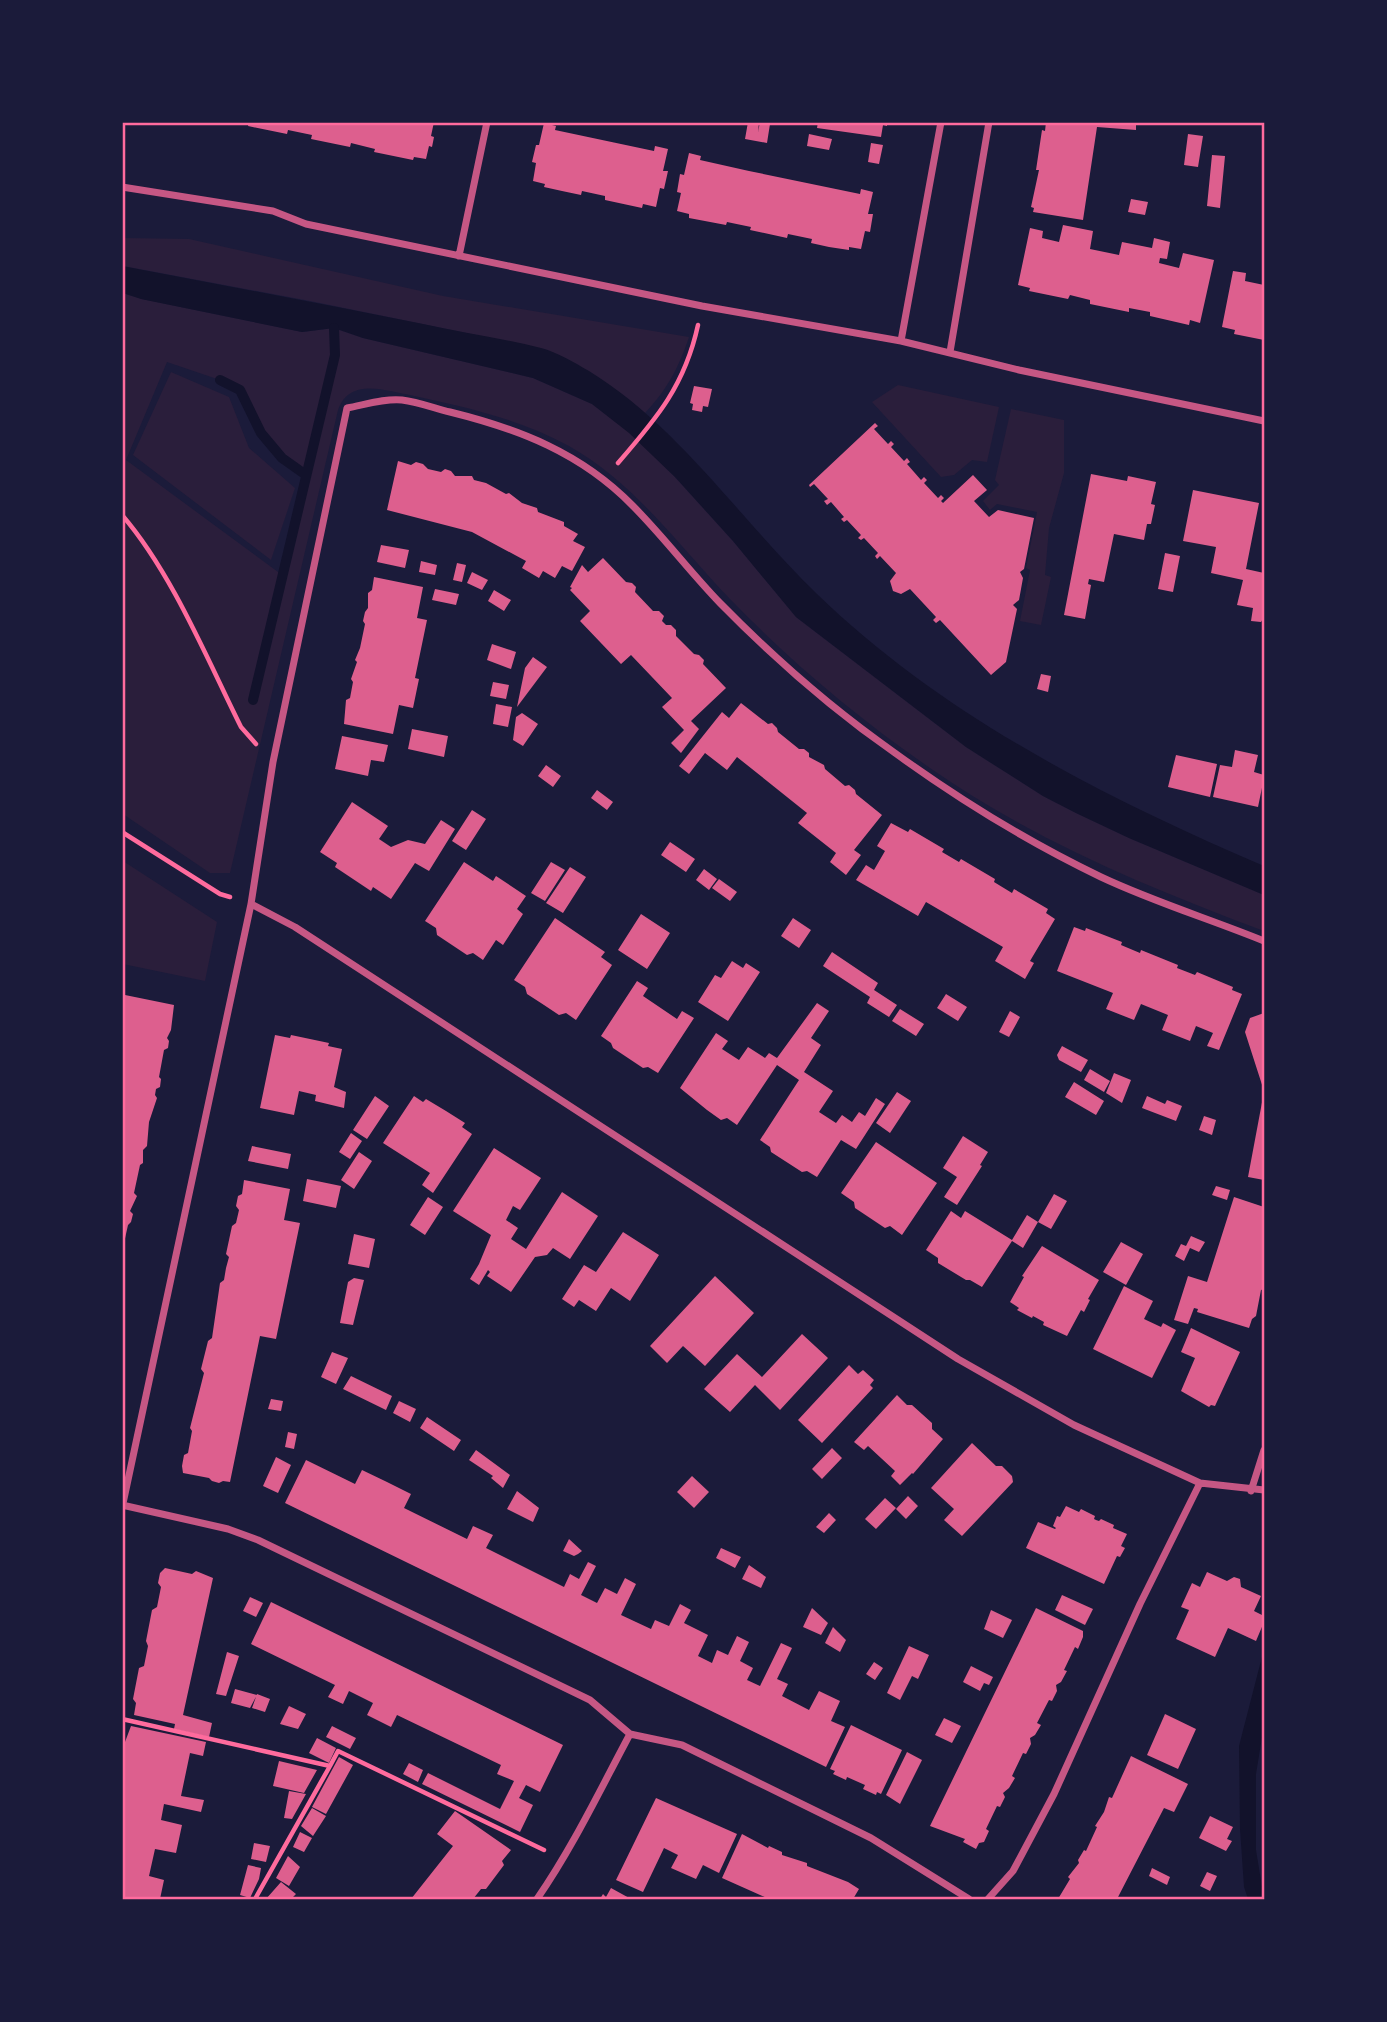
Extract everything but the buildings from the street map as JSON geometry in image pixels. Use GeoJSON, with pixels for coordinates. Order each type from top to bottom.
{"type":"FeatureCollection","features":[{"type":"Feature","properties":{"kind":"street"},"geometry":{"type":"LineString","coordinates":[[459,256],[487,122]]}},
{"type":"Feature","properties":{"kind":"street"},"geometry":{"type":"LineString","coordinates":[[901,341],[941,122]]}},
{"type":"Feature","properties":{"kind":"street"},"geometry":{"type":"LineString","coordinates":[[950,352],[989,122]]}},
{"type":"Feature","properties":{"kind":"street"},"geometry":{"type":"LineString","coordinates":[[122,187],[273,211],[306,224],[702,306],[901,341],[1019,370],[1265,421]]}},
{"type":"Feature","properties":{"kind":"street"},"geometry":{"type":"LineString","coordinates":[[969,1899],[871,1838],[682,1745],[630,1734],[590,1700],[258,1540],[228,1529],[123,1506],[251,904],[274,762],[347,408],[400,400],[483,420],[516,431],[566,454],[601,477],[631,504],[718,601],[796,675],[855,724],[939,784],[988,817],[1101,877],[1182,911],[1265,941]]}},
{"type":"Feature","properties":{"kind":"street"},"geometry":{"type":"LineString","coordinates":[[251,904],[306,934],[958,1359],[1074,1425],[1200,1483],[1251,1491],[1265,1490]]}},
{"type":"Feature","properties":{"kind":"street"},"geometry":{"type":"LineString","coordinates":[[1251,1491],[1265,1450]]}},
{"type":"Feature","properties":{"kind":"street"},"geometry":{"type":"LineString","coordinates":[[988,1899],[1013,1871],[1054,1794],[1140,1604],[1200,1483]]}},
{"type":"Feature","properties":{"kind":"street"},"geometry":{"type":"LineString","coordinates":[[537,1899],[563,1859],[630,1734]]}},
{"type":"Feature","properties":{"kind":"path"},"geometry":{"type":"LineString","coordinates":[[617,465],[659,417],[673,395],[696,337],[702,306]]}},
{"type":"Feature","properties":{"kind":"path"},"geometry":{"type":"LineString","coordinates":[[122,516],[135,531],[174,593],[241,727],[274,762]]}},
{"type":"Feature","properties":{"kind":"path"},"geometry":{"type":"LineString","coordinates":[[122,832],[220,894],[251,904]]}},
{"type":"Feature","properties":{"kind":"path"},"geometry":{"type":"LineString","coordinates":[[122,1719],[330,1766]]}},
{"type":"Feature","properties":{"kind":"path"},"geometry":{"type":"LineString","coordinates":[[255,1899],[338,1751],[563,1859]]}},
{"type":"Feature","properties":{"kind":"shaded area"},"geometry":{"type":"Polygon","coordinates":[[[122,238],[189,239],[443,296],[689,337],[672,378],[645,413],[615,390],[544,349],[123,266],[122,238]]]}},
{"type":"Feature","properties":{"kind":"shaded area"},"geometry":{"type":"Polygon","coordinates":[[[122,266],[512,341],[547,350],[572,361],[622,394],[652,419],[709,476],[789,566],[866,638],[972,716],[1028,750],[1145,812],[1264,866],[1264,895],[1076,813],[1043,796],[966,747],[796,617],[675,477],[629,433],[592,404],[533,378],[363,338],[334,328],[302,332],[141,299],[123,293],[122,266]]]}},
{"type":"Feature","properties":{"kind":"shaded area"},"geometry":{"type":"Polygon","coordinates":[[[122,293],[302,332],[334,328],[363,338],[533,378],[592,404],[629,432],[675,477],[796,617],[966,747],[1043,796],[1129,838],[1264,895],[1264,931],[1134,879],[1050,840],[969,794],[930,768],[851,709],[801,667],[730,599],[655,516],[615,478],[569,446],[530,428],[489,414],[396,392],[367,388],[350,394],[338,410],[230,873],[210,873],[123,814],[122,293]],[[167,362],[126,460],[282,575],[306,476],[282,458],[261,433],[240,390],[220,380],[167,362]]]}},
{"type":"Feature","properties":{"kind":"shaded area"},"geometry":{"type":"Polygon","coordinates":[[[171,372],[229,397],[249,448],[295,488],[271,560],[133,455],[171,372]]]}},
{"type":"Feature","properties":{"kind":"shaded area"},"geometry":{"type":"Polygon","coordinates":[[[898,385],[999,407],[987,462],[972,460],[954,475],[941,477],[872,402],[898,385]]]}},
{"type":"Feature","properties":{"kind":"shaded area"},"geometry":{"type":"Polygon","coordinates":[[[1011,409],[1064,420],[1064,473],[1049,528],[1045,575],[1051,577],[1041,625],[1020,621],[1030,570],[1026,568],[1037,512],[997,504],[990,510],[983,501],[999,485],[995,480],[1011,409]]]}},
{"type":"Feature","properties":{"kind":"shaded area"},"geometry":{"type":"Polygon","coordinates":[[[123,861],[217,922],[205,981],[123,964],[123,861]]]}},
{"type":"Feature","properties":{"kind":"shaded area"},"geometry":{"type":"Polygon","coordinates":[[[1264,1649],[1264,1725],[1256,1774],[1256,1850],[1264,1899],[1248,1899],[1244,1887],[1240,1829],[1239,1746],[1264,1649]]]}},
{"type":"Feature","properties":{"kind":"waterway"},"geometry":{"type":"LineString","coordinates":[[253,700],[335,355],[334,328]]}},
{"type":"Feature","properties":{"kind":"waterway"},"geometry":{"type":"LineString","coordinates":[[220,380],[240,390],[261,433],[282,458],[306,475]]}}]}
